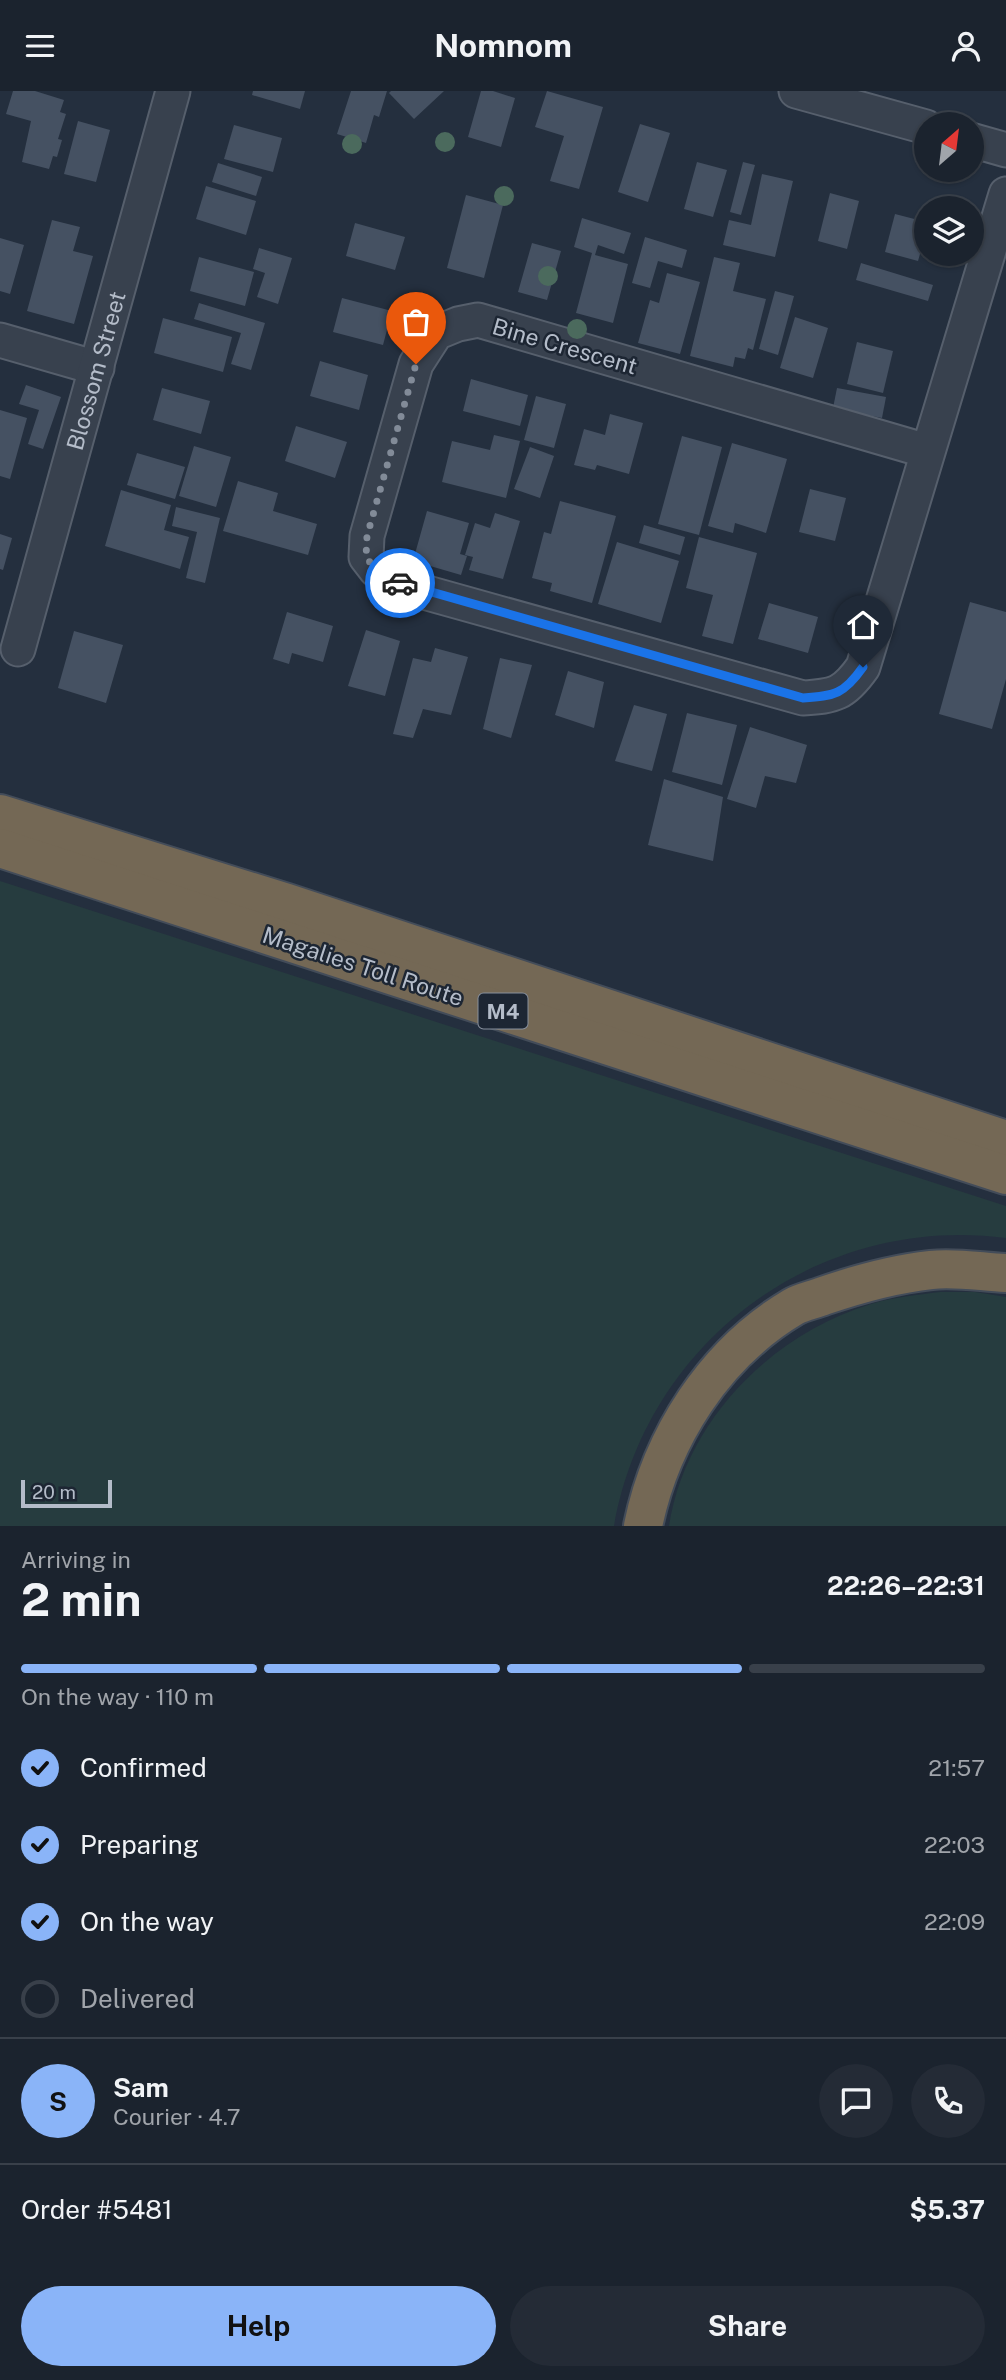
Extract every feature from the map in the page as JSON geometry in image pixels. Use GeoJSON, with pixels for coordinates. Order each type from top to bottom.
{"type":"FeatureCollection","features":[{"type":"Feature","properties":{"kind":"highway","name":"Magalies Toll Route"},"geometry":{"type":"LineString","coordinates":[[0,814],[288,903],[1006,1140]]}},
{"type":"Feature","properties":{"kind":"highway","name":"Magalies Toll Route"},"geometry":{"type":"LineString","coordinates":[[0,848],[1006,1175]]}},
{"type":"Feature","properties":{"kind":"highway"},"geometry":{"type":"LineString","coordinates":[[643,1526],[647,1506],[668,1447],[699,1394],[738,1349],[794,1307],[860,1283],[933,1270],[1006,1273]]}},
{"type":"Feature","properties":{"kind":"street","name":"Blossom Street"},"geometry":{"type":"LineString","coordinates":[[18,649],[173,91]]}},
{"type":"Feature","properties":{"kind":"street"},"geometry":{"type":"LineString","coordinates":[[796,91],[914,124]]}},
{"type":"Feature","properties":{"kind":"street"},"geometry":{"type":"LineString","coordinates":[[984,144],[1006,150]]}},
{"type":"Feature","properties":{"kind":"street","name":"Bine Crescent"},"geometry":{"type":"LineString","coordinates":[[927,451],[478,320],[436,333],[416,364],[367,536],[366,557],[376,570],[413,589],[803,698],[825,697],[840,692],[863,667],[1006,194]]}},
{"type":"Feature","properties":{"kind":"street"},"geometry":{"type":"LineString","coordinates":[[0,340],[96,368]]}},
{"type":"Feature","properties":{"kind":"green space"},"geometry":{"type":"Polygon","coordinates":[[[0,881],[1006,1206],[1006,1238],[937,1236],[870,1247],[808,1270],[752,1303],[703,1347],[663,1399],[633,1459],[614,1526],[0,1526],[0,881]]]}},
{"type":"Feature","properties":{"kind":"green space"},"geometry":{"type":"Polygon","coordinates":[[[940,1292],[975,1292],[1006,1297],[1006,1526],[669,1526],[678,1488],[693,1451],[714,1418],[739,1387],[768,1360],[800,1337],[835,1318],[871,1304],[940,1292]]]}},
{"type":"Feature","properties":{"kind":"building"},"geometry":{"type":"Polygon","coordinates":[[[13,91],[35,91],[64,100],[60,112],[66,114],[58,139],[62,140],[57,157],[53,156],[49,169],[22,162],[31,121],[6,114],[13,91]]]}},
{"type":"Feature","properties":{"kind":"building"},"geometry":{"type":"Polygon","coordinates":[[[253,91],[305,91],[300,109],[252,95],[253,91]]]}},
{"type":"Feature","properties":{"kind":"building"},"geometry":{"type":"Polygon","coordinates":[[[351,91],[387,91],[379,117],[374,115],[366,143],[337,134],[351,91]]]}},
{"type":"Feature","properties":{"kind":"building"},"geometry":{"type":"Polygon","coordinates":[[[444,91],[414,119],[389,93],[444,91]]]}},
{"type":"Feature","properties":{"kind":"building"},"geometry":{"type":"Polygon","coordinates":[[[481,91],[493,91],[515,98],[501,147],[468,137],[481,91]]]}},
{"type":"Feature","properties":{"kind":"building"},"geometry":{"type":"Polygon","coordinates":[[[547,91],[603,107],[579,189],[550,181],[564,136],[535,127],[547,91]]]}},
{"type":"Feature","properties":{"kind":"building"},"geometry":{"type":"Polygon","coordinates":[[[78,121],[110,130],[96,182],[64,174],[78,121]]]}},
{"type":"Feature","properties":{"kind":"building"},"geometry":{"type":"Polygon","coordinates":[[[640,124],[670,133],[648,202],[618,192],[640,124]]]}},
{"type":"Feature","properties":{"kind":"building"},"geometry":{"type":"Polygon","coordinates":[[[234,125],[282,138],[273,172],[224,159],[234,125]]]}},
{"type":"Feature","properties":{"kind":"building"},"geometry":{"type":"Polygon","coordinates":[[[697,162],[727,170],[713,217],[684,209],[697,162]]]}},
{"type":"Feature","properties":{"kind":"building"},"geometry":{"type":"Polygon","coordinates":[[[743,162],[755,165],[741,215],[730,212],[743,162]]]}},
{"type":"Feature","properties":{"kind":"building"},"geometry":{"type":"Polygon","coordinates":[[[218,163],[262,177],[256,196],[212,182],[218,163]]]}},
{"type":"Feature","properties":{"kind":"building"},"geometry":{"type":"Polygon","coordinates":[[[762,174],[793,181],[775,257],[723,245],[729,220],[751,225],[762,174]]]}},
{"type":"Feature","properties":{"kind":"building"},"geometry":{"type":"Polygon","coordinates":[[[206,186],[256,201],[246,235],[196,219],[206,186]]]}},
{"type":"Feature","properties":{"kind":"building"},"geometry":{"type":"Polygon","coordinates":[[[830,193],[859,201],[847,249],[818,241],[830,193]]]}},
{"type":"Feature","properties":{"kind":"building"},"geometry":{"type":"Polygon","coordinates":[[[466,195],[503,205],[484,278],[447,268],[466,195]]]}},
{"type":"Feature","properties":{"kind":"building"},"geometry":{"type":"Polygon","coordinates":[[[895,214],[914,219],[914,260],[885,252],[895,214]]]}},
{"type":"Feature","properties":{"kind":"building"},"geometry":{"type":"Polygon","coordinates":[[[582,218],[631,233],[624,254],[598,245],[595,255],[628,264],[613,323],[576,313],[592,253],[574,247],[582,218]]]}},
{"type":"Feature","properties":{"kind":"building"},"geometry":{"type":"Polygon","coordinates":[[[52,220],[80,227],[73,251],[93,256],[74,324],[27,311],[52,220]]]}},
{"type":"Feature","properties":{"kind":"building"},"geometry":{"type":"Polygon","coordinates":[[[355,223],[405,237],[395,270],[346,256],[355,223]]]}},
{"type":"Feature","properties":{"kind":"building"},"geometry":{"type":"Polygon","coordinates":[[[645,237],[687,250],[682,268],[658,261],[650,288],[632,283],[645,237]]]}},
{"type":"Feature","properties":{"kind":"building"},"geometry":{"type":"Polygon","coordinates":[[[0,238],[24,245],[10,294],[0,291],[0,238]]]}},
{"type":"Feature","properties":{"kind":"building"},"geometry":{"type":"Polygon","coordinates":[[[532,243],[561,251],[547,300],[518,292],[532,243]]]}},
{"type":"Feature","properties":{"kind":"building"},"geometry":{"type":"Polygon","coordinates":[[[259,248],[292,258],[278,304],[257,297],[265,273],[253,269],[259,248]]]}},
{"type":"Feature","properties":{"kind":"building"},"geometry":{"type":"Polygon","coordinates":[[[199,257],[254,272],[245,306],[190,291],[199,257]]]}},
{"type":"Feature","properties":{"kind":"building"},"geometry":{"type":"Polygon","coordinates":[[[714,257],[740,263],[733,291],[766,299],[753,350],[748,348],[745,359],[735,357],[733,367],[690,356],[714,257]]]}},
{"type":"Feature","properties":{"kind":"building"},"geometry":{"type":"Polygon","coordinates":[[[861,263],[933,285],[928,301],[856,280],[861,263]]]}},
{"type":"Feature","properties":{"kind":"building"},"geometry":{"type":"Polygon","coordinates":[[[667,273],[700,282],[680,354],[638,343],[650,300],[659,303],[667,273]]]}},
{"type":"Feature","properties":{"kind":"building"},"geometry":{"type":"Polygon","coordinates":[[[775,291],[794,296],[778,355],[759,349],[775,291]]]}},
{"type":"Feature","properties":{"kind":"building"},"geometry":{"type":"Polygon","coordinates":[[[342,298],[392,311],[383,345],[333,332],[342,298]]]}},
{"type":"Feature","properties":{"kind":"building"},"geometry":{"type":"Polygon","coordinates":[[[199,303],[265,323],[251,370],[231,364],[241,333],[194,319],[199,303]]]}},
{"type":"Feature","properties":{"kind":"building"},"geometry":{"type":"Polygon","coordinates":[[[795,317],[828,328],[813,378],[780,368],[795,317]]]}},
{"type":"Feature","properties":{"kind":"building"},"geometry":{"type":"Polygon","coordinates":[[[163,318],[232,337],[223,372],[154,353],[163,318]]]}},
{"type":"Feature","properties":{"kind":"building"},"geometry":{"type":"Polygon","coordinates":[[[857,342],[893,351],[883,393],[847,384],[857,342]]]}},
{"type":"Feature","properties":{"kind":"building"},"geometry":{"type":"Polygon","coordinates":[[[320,361],[368,375],[359,410],[310,396],[320,361]]]}},
{"type":"Feature","properties":{"kind":"building"},"geometry":{"type":"Polygon","coordinates":[[[471,379],[528,395],[520,426],[463,411],[471,379]]]}},
{"type":"Feature","properties":{"kind":"building"},"geometry":{"type":"Polygon","coordinates":[[[26,385],[61,397],[43,449],[28,444],[39,410],[19,404],[26,385]]]}},
{"type":"Feature","properties":{"kind":"building"},"geometry":{"type":"Polygon","coordinates":[[[162,388],[210,401],[201,434],[153,420],[162,388]]]}},
{"type":"Feature","properties":{"kind":"building"},"geometry":{"type":"Polygon","coordinates":[[[837,388],[886,397],[882,418],[833,408],[837,388]]]}},
{"type":"Feature","properties":{"kind":"building"},"geometry":{"type":"Polygon","coordinates":[[[536,396],[566,404],[554,448],[524,440],[536,396]]]}},
{"type":"Feature","properties":{"kind":"building"},"geometry":{"type":"Polygon","coordinates":[[[0,410],[27,418],[10,479],[0,476],[0,410]]]}},
{"type":"Feature","properties":{"kind":"building"},"geometry":{"type":"Polygon","coordinates":[[[610,414],[643,423],[629,474],[597,465],[595,470],[574,465],[584,429],[605,435],[610,414]]]}},
{"type":"Feature","properties":{"kind":"building"},"geometry":{"type":"Polygon","coordinates":[[[296,426],[347,442],[335,478],[285,461],[296,426]]]}},
{"type":"Feature","properties":{"kind":"building"},"geometry":{"type":"Polygon","coordinates":[[[494,435],[520,441],[506,498],[442,482],[452,441],[490,450],[494,435]]]}},
{"type":"Feature","properties":{"kind":"building"},"geometry":{"type":"Polygon","coordinates":[[[682,436],[722,447],[699,535],[658,524],[682,436]]]}},
{"type":"Feature","properties":{"kind":"building"},"geometry":{"type":"Polygon","coordinates":[[[732,443],[787,459],[766,533],[735,523],[733,533],[708,526],[732,443]]]}},
{"type":"Feature","properties":{"kind":"building"},"geometry":{"type":"Polygon","coordinates":[[[194,446],[231,457],[216,507],[179,496],[194,446]]]}},
{"type":"Feature","properties":{"kind":"building"},"geometry":{"type":"Polygon","coordinates":[[[530,447],[554,456],[540,498],[514,489],[530,447]]]}},
{"type":"Feature","properties":{"kind":"building"},"geometry":{"type":"Polygon","coordinates":[[[137,453],[185,467],[175,499],[127,485],[137,453]]]}},
{"type":"Feature","properties":{"kind":"building"},"geometry":{"type":"Polygon","coordinates":[[[238,481],[278,493],[273,511],[317,524],[308,555],[223,531],[238,481]]]}},
{"type":"Feature","properties":{"kind":"building"},"geometry":{"type":"Polygon","coordinates":[[[810,489],[846,498],[835,541],[799,532],[810,489]]]}},
{"type":"Feature","properties":{"kind":"building"},"geometry":{"type":"Polygon","coordinates":[[[121,490],[171,505],[164,530],[189,537],[180,569],[105,546],[121,490]]]}},
{"type":"Feature","properties":{"kind":"building"},"geometry":{"type":"Polygon","coordinates":[[[560,501],[616,516],[592,603],[550,591],[552,583],[532,578],[544,532],[551,534],[560,501]]]}},
{"type":"Feature","properties":{"kind":"building"},"geometry":{"type":"Polygon","coordinates":[[[176,507],[220,518],[205,583],[186,578],[197,532],[172,526],[176,507]]]}},
{"type":"Feature","properties":{"kind":"building"},"geometry":{"type":"Polygon","coordinates":[[[427,511],[469,523],[460,554],[467,556],[461,575],[413,561],[427,511]]]}},
{"type":"Feature","properties":{"kind":"building"},"geometry":{"type":"Polygon","coordinates":[[[495,513],[520,521],[503,579],[469,570],[473,557],[465,555],[475,523],[490,528],[495,513]]]}},
{"type":"Feature","properties":{"kind":"building"},"geometry":{"type":"Polygon","coordinates":[[[644,525],[685,537],[680,555],[639,543],[644,525]]]}},
{"type":"Feature","properties":{"kind":"building"},"geometry":{"type":"Polygon","coordinates":[[[0,534],[12,538],[3,570],[0,569],[0,534]]]}},
{"type":"Feature","properties":{"kind":"building"},"geometry":{"type":"Polygon","coordinates":[[[699,537],[757,553],[733,644],[702,636],[713,595],[686,588],[699,537]]]}},
{"type":"Feature","properties":{"kind":"building"},"geometry":{"type":"Polygon","coordinates":[[[617,542],[679,561],[661,623],[598,604],[617,542]]]}},
{"type":"Feature","properties":{"kind":"building"},"geometry":{"type":"Polygon","coordinates":[[[970,602],[1006,612],[1006,679],[992,729],[939,714],[970,602]]]}},
{"type":"Feature","properties":{"kind":"building"},"geometry":{"type":"Polygon","coordinates":[[[769,603],[818,617],[808,653],[758,639],[769,603]]]}},
{"type":"Feature","properties":{"kind":"building"},"geometry":{"type":"Polygon","coordinates":[[[287,612],[333,626],[323,662],[292,653],[289,664],[273,659],[287,612]]]}},
{"type":"Feature","properties":{"kind":"building"},"geometry":{"type":"Polygon","coordinates":[[[366,630],[400,641],[385,696],[348,686],[366,630]]]}},
{"type":"Feature","properties":{"kind":"building"},"geometry":{"type":"Polygon","coordinates":[[[74,631],[123,645],[106,703],[58,688],[74,631]]]}},
{"type":"Feature","properties":{"kind":"building"},"geometry":{"type":"Polygon","coordinates":[[[435,648],[468,657],[451,715],[423,709],[413,738],[393,734],[413,658],[431,662],[435,648]]]}},
{"type":"Feature","properties":{"kind":"building"},"geometry":{"type":"Polygon","coordinates":[[[500,658],[532,665],[511,738],[483,729],[500,658]]]}},
{"type":"Feature","properties":{"kind":"building"},"geometry":{"type":"Polygon","coordinates":[[[568,671],[604,682],[594,728],[555,715],[568,671]]]}},
{"type":"Feature","properties":{"kind":"building"},"geometry":{"type":"Polygon","coordinates":[[[634,705],[667,714],[652,771],[615,761],[634,705]]]}},
{"type":"Feature","properties":{"kind":"building"},"geometry":{"type":"Polygon","coordinates":[[[687,713],[737,725],[722,785],[672,772],[687,713]]]}},
{"type":"Feature","properties":{"kind":"building"},"geometry":{"type":"Polygon","coordinates":[[[750,727],[807,745],[796,783],[765,776],[756,808],[727,799],[750,727]]]}},
{"type":"Feature","properties":{"kind":"building"},"geometry":{"type":"Polygon","coordinates":[[[664,779],[723,797],[713,861],[648,845],[664,779]]]}},
{"type":"Feature","properties":{"kind":"way so far"},"geometry":{"type":"LineString","coordinates":[[400,583],[376,570],[366,557],[367,536],[416,364]]}},
{"type":"Feature","properties":{"kind":"route"},"geometry":{"type":"LineString","coordinates":[[400,583],[413,589],[803,698],[825,697],[840,692],[863,667]]}}]}
